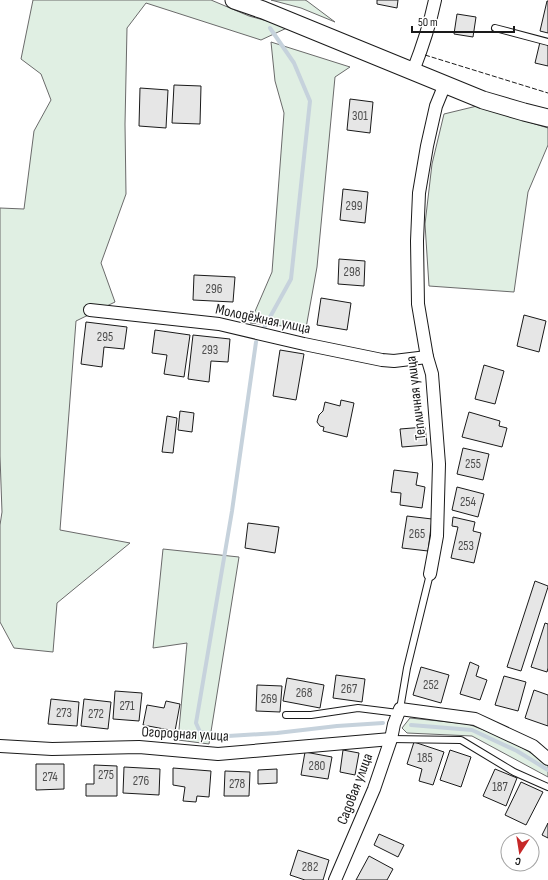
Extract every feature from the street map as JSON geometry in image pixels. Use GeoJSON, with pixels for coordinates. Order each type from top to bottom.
{"type":"FeatureCollection","features":[{"type":"Feature","properties":{"kind":"street"},"geometry":{"type":"LineString","coordinates":[[234,0],[263,10],[483,100],[548,118]]}},
{"type":"Feature","properties":{"kind":"street"},"geometry":{"type":"LineString","coordinates":[[413,71],[431,19],[435,0]]}},
{"type":"Feature","properties":{"kind":"street","name":"Тепличная улица"},"geometry":{"type":"LineString","coordinates":[[430,574],[437,536],[439,464],[432,374],[418,304],[417,241],[419,193],[427,146],[436,106],[445,84]]}},
{"type":"Feature","properties":{"kind":"street","name":"Молодёжная улица"},"geometry":{"type":"LineString","coordinates":[[90,310],[219,324],[382,360],[394,361],[428,357]]}},
{"type":"Feature","properties":{"kind":"street"},"geometry":{"type":"LineString","coordinates":[[399,711],[475,719],[533,746],[548,759]]}},
{"type":"Feature","properties":{"kind":"street","name":"Садовая улица"},"geometry":{"type":"LineString","coordinates":[[335,880],[374,789],[399,711]]}},
{"type":"Feature","properties":{"kind":"street","name":"Огородная улица"},"geometry":{"type":"LineString","coordinates":[[0,746],[52,749],[139,747],[218,754],[391,739]]}},
{"type":"Feature","properties":{"kind":"lane"},"geometry":{"type":"LineString","coordinates":[[495,28],[548,42]]}},
{"type":"Feature","properties":{"kind":"lane","name":"Тепличная улица"},"geometry":{"type":"LineString","coordinates":[[399,711],[407,668],[430,574]]}},
{"type":"Feature","properties":{"kind":"lane"},"geometry":{"type":"LineString","coordinates":[[286,715],[311,715],[358,708],[399,711]]}},
{"type":"Feature","properties":{"kind":"lane"},"geometry":{"type":"LineString","coordinates":[[391,739],[461,740],[514,772],[548,788]]}},
{"type":"Feature","properties":{"kind":"green space"},"geometry":{"type":"Polygon","coordinates":[[[33,0],[211,0],[249,16],[289,27],[261,40],[146,3],[127,28],[125,124],[126,194],[101,263],[115,302],[76,321],[60,530],[130,543],[57,603],[53,652],[14,648],[0,622],[0,525],[2,512],[0,456],[0,208],[24,209],[34,131],[51,100],[41,74],[21,59],[33,0]]]}},
{"type":"Feature","properties":{"kind":"green space"},"geometry":{"type":"Polygon","coordinates":[[[271,0],[305,0],[335,22],[301,8],[271,0]]]}},
{"type":"Feature","properties":{"kind":"green space"},"geometry":{"type":"Polygon","coordinates":[[[271,42],[350,67],[335,77],[317,267],[306,328],[250,323],[272,272],[284,113],[275,81],[271,42]]]}},
{"type":"Feature","properties":{"kind":"green space"},"geometry":{"type":"Polygon","coordinates":[[[477,106],[548,128],[548,145],[528,192],[514,292],[429,286],[425,224],[432,164],[444,114],[477,106]]]}},
{"type":"Feature","properties":{"kind":"green space"},"geometry":{"type":"Polygon","coordinates":[[[163,549],[239,557],[209,744],[178,740],[187,643],[153,648],[163,549]]]}},
{"type":"Feature","properties":{"kind":"green space"},"geometry":{"type":"Polygon","coordinates":[[[410,718],[468,724],[505,738],[548,763],[548,777],[472,736],[407,733],[402,728],[410,718]]]}},
{"type":"Feature","properties":{"kind":"building"},"geometry":{"type":"Polygon","coordinates":[[[377,0],[398,0],[397,8],[377,4],[377,0]]]}},
{"type":"Feature","properties":{"kind":"building"},"geometry":{"type":"Polygon","coordinates":[[[548,1],[548,33],[540,31],[548,1]]]}},
{"type":"Feature","properties":{"kind":"building"},"geometry":{"type":"Polygon","coordinates":[[[457,14],[476,17],[473,37],[454,34],[457,14]]]}},
{"type":"Feature","properties":{"kind":"building"},"geometry":{"type":"Polygon","coordinates":[[[540,42],[548,44],[548,66],[535,63],[540,42]]]}},
{"type":"Feature","properties":{"kind":"building"},"geometry":{"type":"Polygon","coordinates":[[[174,85],[201,86],[200,124],[172,123],[174,85]]]}},
{"type":"Feature","properties":{"kind":"building"},"geometry":{"type":"Polygon","coordinates":[[[140,88],[168,90],[166,128],[139,126],[140,88]]]}},
{"type":"Feature","properties":{"kind":"building"},"geometry":{"type":"Polygon","coordinates":[[[350,99],[373,102],[370,133],[347,130],[350,99]]]}},
{"type":"Feature","properties":{"kind":"building"},"geometry":{"type":"Polygon","coordinates":[[[343,189],[368,192],[365,223],[340,220],[343,189]]]}},
{"type":"Feature","properties":{"kind":"building"},"geometry":{"type":"Polygon","coordinates":[[[339,259],[365,261],[364,286],[338,284],[339,259]]]}},
{"type":"Feature","properties":{"kind":"building"},"geometry":{"type":"Polygon","coordinates":[[[194,275],[235,277],[233,302],[193,300],[194,275]]]}},
{"type":"Feature","properties":{"kind":"building"},"geometry":{"type":"Polygon","coordinates":[[[321,298],[351,303],[347,330],[317,325],[321,298]]]}},
{"type":"Feature","properties":{"kind":"building"},"geometry":{"type":"Polygon","coordinates":[[[524,315],[546,321],[539,352],[517,346],[524,315]]]}},
{"type":"Feature","properties":{"kind":"building"},"geometry":{"type":"Polygon","coordinates":[[[86,322],[127,327],[124,349],[104,347],[102,367],[81,364],[86,322]]]}},
{"type":"Feature","properties":{"kind":"building"},"geometry":{"type":"Polygon","coordinates":[[[155,330],[190,335],[184,377],[164,374],[167,355],[152,353],[155,330]]]}},
{"type":"Feature","properties":{"kind":"building"},"geometry":{"type":"Polygon","coordinates":[[[193,335],[230,339],[228,362],[211,361],[209,382],[188,379],[193,335]]]}},
{"type":"Feature","properties":{"kind":"building"},"geometry":{"type":"Polygon","coordinates":[[[280,350],[304,354],[296,400],[273,396],[280,350]]]}},
{"type":"Feature","properties":{"kind":"building"},"geometry":{"type":"Polygon","coordinates":[[[484,365],[504,371],[495,404],[475,399],[484,365]]]}},
{"type":"Feature","properties":{"kind":"building"},"geometry":{"type":"Polygon","coordinates":[[[341,400],[354,403],[347,437],[323,431],[324,427],[320,426],[317,422],[319,415],[323,411],[325,402],[340,406],[341,400]]]}},
{"type":"Feature","properties":{"kind":"building"},"geometry":{"type":"Polygon","coordinates":[[[180,411],[194,413],[192,432],[178,430],[180,411]]]}},
{"type":"Feature","properties":{"kind":"building"},"geometry":{"type":"Polygon","coordinates":[[[469,412],[500,421],[499,426],[507,428],[502,447],[462,437],[469,412]]]}},
{"type":"Feature","properties":{"kind":"building"},"geometry":{"type":"Polygon","coordinates":[[[167,416],[177,418],[173,453],[162,452],[167,416]]]}},
{"type":"Feature","properties":{"kind":"building"},"geometry":{"type":"Polygon","coordinates":[[[425,427],[427,445],[402,447],[400,429],[425,427]]]}},
{"type":"Feature","properties":{"kind":"building"},"geometry":{"type":"Polygon","coordinates":[[[463,448],[489,454],[483,480],[457,474],[463,448]]]}},
{"type":"Feature","properties":{"kind":"building"},"geometry":{"type":"Polygon","coordinates":[[[394,470],[418,473],[416,485],[425,487],[422,508],[400,505],[401,493],[391,492],[394,470]]]}},
{"type":"Feature","properties":{"kind":"building"},"geometry":{"type":"Polygon","coordinates":[[[457,487],[484,494],[478,517],[452,510],[457,487]]]}},
{"type":"Feature","properties":{"kind":"building"},"geometry":{"type":"Polygon","coordinates":[[[407,516],[432,519],[428,551],[402,548],[407,516]]]}},
{"type":"Feature","properties":{"kind":"building"},"geometry":{"type":"Polygon","coordinates":[[[453,517],[475,522],[473,531],[481,533],[474,563],[451,558],[458,527],[452,526],[453,517]]]}},
{"type":"Feature","properties":{"kind":"building"},"geometry":{"type":"Polygon","coordinates":[[[248,523],[279,527],[275,553],[245,548],[248,523]]]}},
{"type":"Feature","properties":{"kind":"building"},"geometry":{"type":"Polygon","coordinates":[[[535,581],[548,587],[521,671],[507,667],[535,581]]]}},
{"type":"Feature","properties":{"kind":"building"},"geometry":{"type":"Polygon","coordinates":[[[545,623],[548,624],[547,672],[531,667],[545,623]]]}},
{"type":"Feature","properties":{"kind":"building"},"geometry":{"type":"Polygon","coordinates":[[[470,662],[479,666],[476,676],[487,680],[480,700],[460,694],[470,662]]]}},
{"type":"Feature","properties":{"kind":"building"},"geometry":{"type":"Polygon","coordinates":[[[421,667],[449,675],[441,703],[413,695],[421,667]]]}},
{"type":"Feature","properties":{"kind":"building"},"geometry":{"type":"Polygon","coordinates":[[[336,675],[365,679],[362,702],[333,698],[336,675]]]}},
{"type":"Feature","properties":{"kind":"building"},"geometry":{"type":"Polygon","coordinates":[[[504,676],[526,682],[518,711],[495,705],[504,676]]]}},
{"type":"Feature","properties":{"kind":"building"},"geometry":{"type":"Polygon","coordinates":[[[287,678],[324,685],[320,708],[283,701],[287,678]]]}},
{"type":"Feature","properties":{"kind":"building"},"geometry":{"type":"Polygon","coordinates":[[[257,685],[282,686],[280,712],[256,711],[257,685]]]}},
{"type":"Feature","properties":{"kind":"building"},"geometry":{"type":"Polygon","coordinates":[[[534,690],[548,695],[548,726],[525,718],[534,690]]]}},
{"type":"Feature","properties":{"kind":"building"},"geometry":{"type":"Polygon","coordinates":[[[115,691],[142,693],[139,721],[113,719],[115,691]]]}},
{"type":"Feature","properties":{"kind":"building"},"geometry":{"type":"Polygon","coordinates":[[[51,699],[79,702],[77,726],[48,724],[51,699]]]}},
{"type":"Feature","properties":{"kind":"building"},"geometry":{"type":"Polygon","coordinates":[[[84,699],[111,702],[108,729],[81,726],[84,699]]]}},
{"type":"Feature","properties":{"kind":"building"},"geometry":{"type":"Polygon","coordinates":[[[166,701],[180,704],[175,731],[143,725],[147,705],[164,708],[166,701]]]}},
{"type":"Feature","properties":{"kind":"building"},"geometry":{"type":"Polygon","coordinates":[[[414,742],[444,752],[433,785],[419,781],[422,769],[407,764],[414,742]]]}},
{"type":"Feature","properties":{"kind":"building"},"geometry":{"type":"Polygon","coordinates":[[[343,750],[359,753],[355,775],[340,772],[343,750]]]}},
{"type":"Feature","properties":{"kind":"building"},"geometry":{"type":"Polygon","coordinates":[[[450,750],[471,757],[461,787],[440,780],[450,750]]]}},
{"type":"Feature","properties":{"kind":"building"},"geometry":{"type":"Polygon","coordinates":[[[305,752],[332,757],[328,779],[301,775],[305,752]]]}},
{"type":"Feature","properties":{"kind":"building"},"geometry":{"type":"Polygon","coordinates":[[[36,764],[64,764],[64,789],[36,790],[36,764]]]}},
{"type":"Feature","properties":{"kind":"building"},"geometry":{"type":"Polygon","coordinates":[[[94,765],[117,766],[117,796],[86,796],[86,784],[94,784],[94,765]]]}},
{"type":"Feature","properties":{"kind":"building"},"geometry":{"type":"Polygon","coordinates":[[[124,767],[160,769],[159,795],[123,793],[124,767]]]}},
{"type":"Feature","properties":{"kind":"building"},"geometry":{"type":"Polygon","coordinates":[[[173,768],[211,771],[209,797],[197,796],[196,802],[183,801],[185,787],[173,785],[173,768]]]}},
{"type":"Feature","properties":{"kind":"building"},"geometry":{"type":"Polygon","coordinates":[[[277,769],[277,783],[258,784],[258,770],[277,769]]]}},
{"type":"Feature","properties":{"kind":"building"},"geometry":{"type":"Polygon","coordinates":[[[495,769],[517,778],[506,806],[483,796],[495,769]]]}},
{"type":"Feature","properties":{"kind":"building"},"geometry":{"type":"Polygon","coordinates":[[[225,771],[250,772],[249,796],[224,796],[225,771]]]}},
{"type":"Feature","properties":{"kind":"building"},"geometry":{"type":"Polygon","coordinates":[[[521,782],[543,792],[526,825],[505,815],[521,782]]]}},
{"type":"Feature","properties":{"kind":"building"},"geometry":{"type":"Polygon","coordinates":[[[548,823],[548,838],[542,835],[548,823]]]}},
{"type":"Feature","properties":{"kind":"building"},"geometry":{"type":"Polygon","coordinates":[[[379,834],[404,845],[398,857],[374,845],[379,834]]]}},
{"type":"Feature","properties":{"kind":"building"},"geometry":{"type":"Polygon","coordinates":[[[298,850],[329,860],[323,880],[305,880],[290,875],[298,850]]]}},
{"type":"Feature","properties":{"kind":"building"},"geometry":{"type":"Polygon","coordinates":[[[369,856],[393,869],[387,880],[356,880],[369,856]]]}},
{"type":"Feature","properties":{"kind":"waterway"},"geometry":{"type":"LineString","coordinates":[[264,328],[291,279],[310,101],[294,63],[270,28]]}},
{"type":"Feature","properties":{"kind":"waterway"},"geometry":{"type":"LineString","coordinates":[[256,342],[232,511],[196,723],[200,732],[228,736],[383,723]]}},
{"type":"Feature","properties":{"kind":"waterway"},"geometry":{"type":"LineString","coordinates":[[411,725],[472,730],[517,751],[548,770]]}},
{"type":"Feature","properties":{"kind":"fence"},"geometry":{"type":"LineString","coordinates":[[425,55],[548,93]]}}]}
